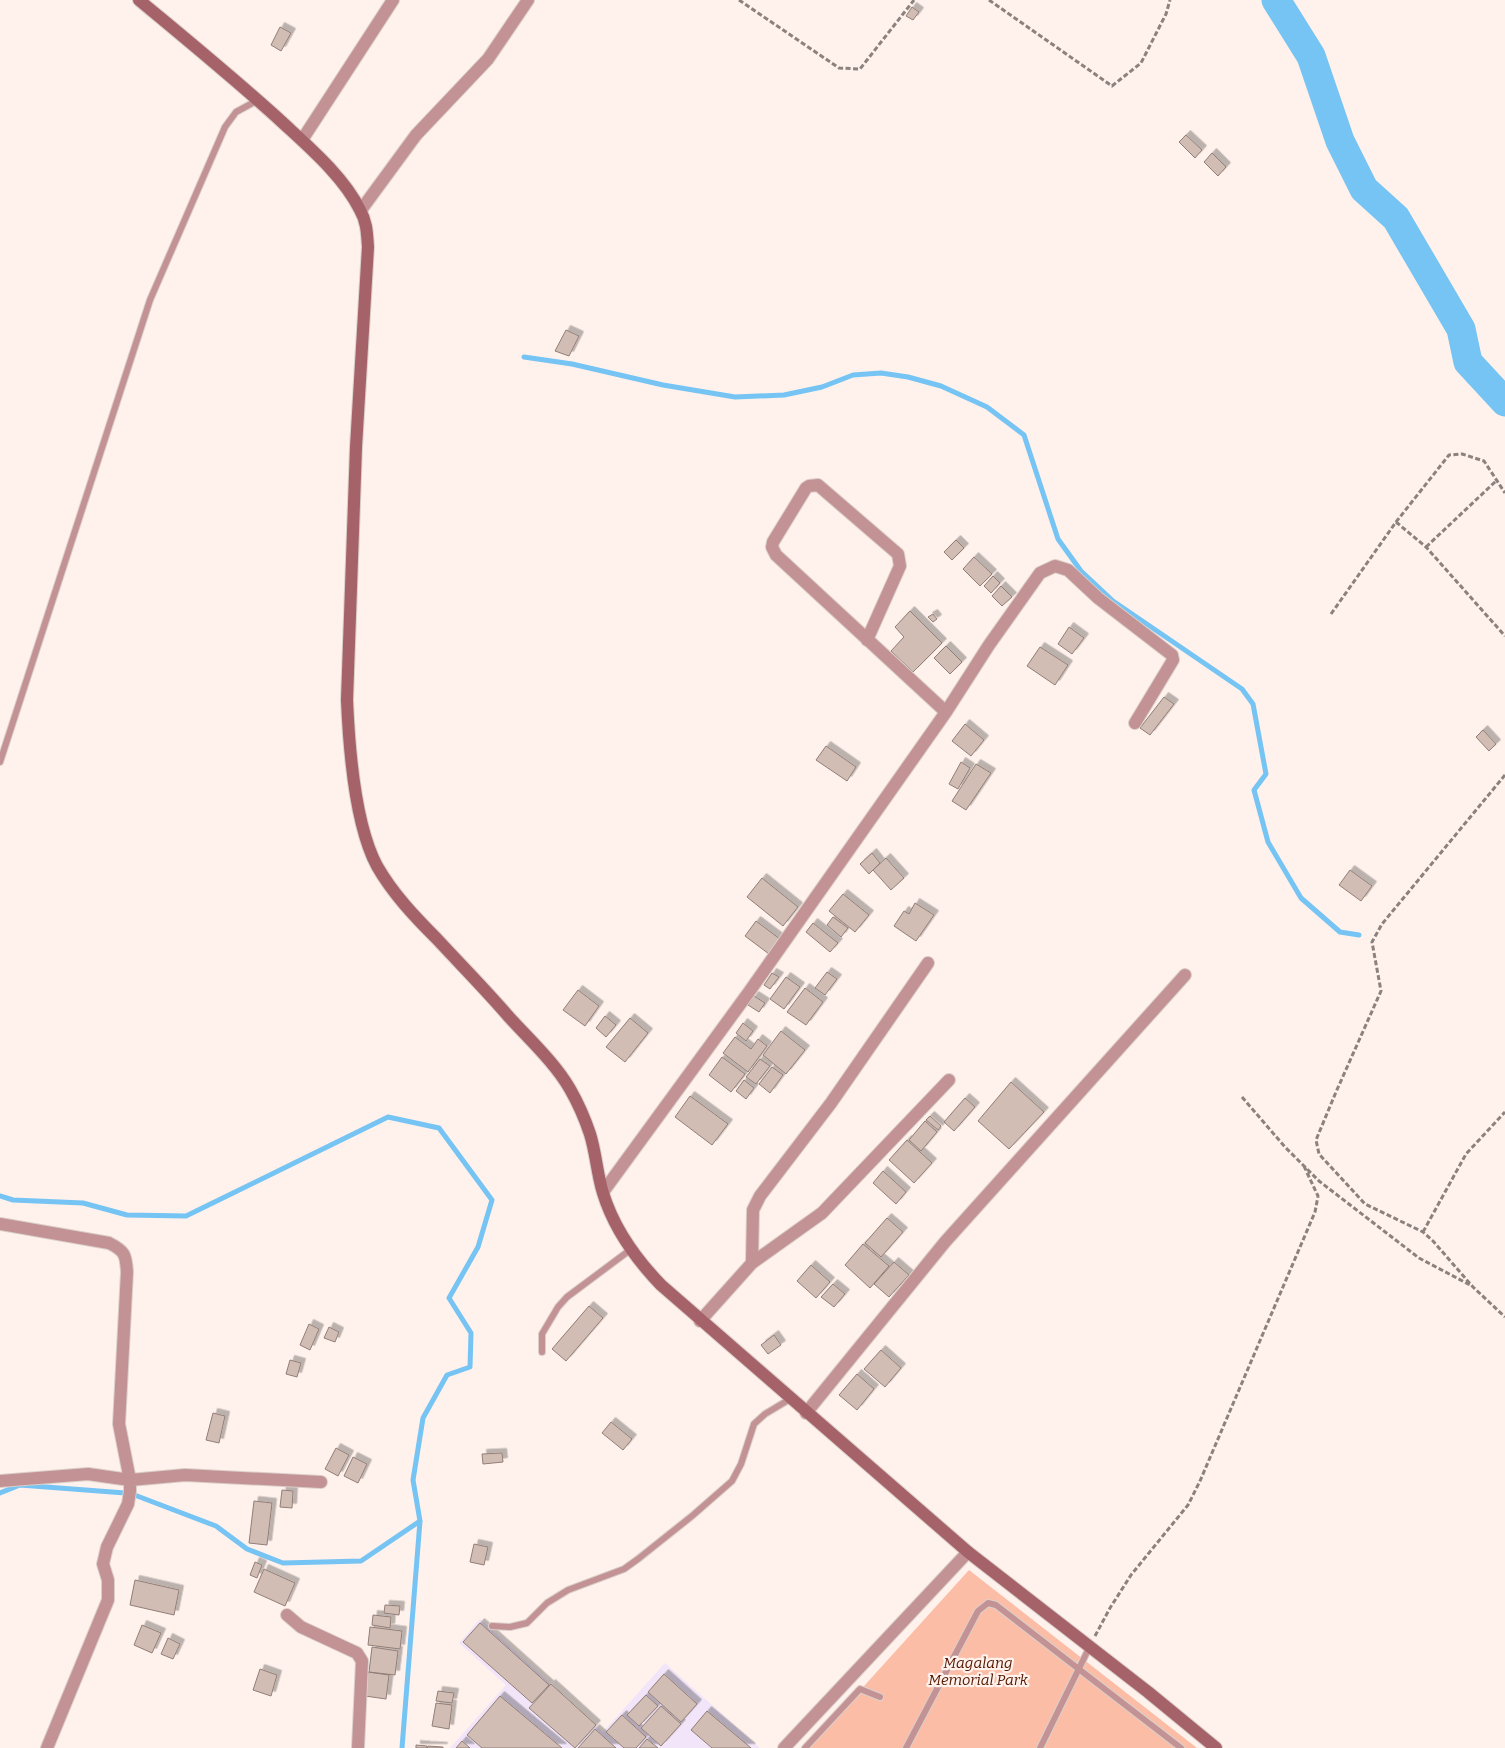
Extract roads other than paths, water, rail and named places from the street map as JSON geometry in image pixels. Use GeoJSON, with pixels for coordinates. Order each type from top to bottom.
{"type":"FeatureCollection","features":[{"type":"Feature","properties":{"kind":"street"},"geometry":{"type":"LineString","coordinates":[[139,0],[258,100],[302,140],[336,176],[361,210],[367,228],[368,247],[356,447],[348,737],[366,839],[377,865],[407,908],[490,995],[569,1087],[590,1134],[603,1192],[613,1218],[630,1250],[660,1285],[968,1552],[1090,1646],[1216,1748]]}},
{"type":"Feature","properties":{"kind":"street"},"geometry":{"type":"LineString","coordinates":[[302,140],[393,0]]}},
{"type":"Feature","properties":{"kind":"street"},"geometry":{"type":"LineString","coordinates":[[361,210],[416,135],[488,59],[528,0]]}},
{"type":"Feature","properties":{"kind":"street"},"geometry":{"type":"LineString","coordinates":[[868,640],[900,566],[898,554],[818,485],[809,486],[773,542],[773,551],[868,640],[946,712]]}},
{"type":"Feature","properties":{"kind":"street"},"geometry":{"type":"LineString","coordinates":[[603,1192],[749,992],[946,712],[989,645],[1040,574],[1055,566],[1068,570],[1098,598],[1172,656],[1173,660],[1135,723]]}},
{"type":"Feature","properties":{"kind":"street"},"geometry":{"type":"LineString","coordinates":[[752,1263],[753,1210],[760,1196],[831,1103],[928,963]]}},
{"type":"Feature","properties":{"kind":"street"},"geometry":{"type":"LineString","coordinates":[[806,1413],[944,1242],[1185,975]]}},
{"type":"Feature","properties":{"kind":"street"},"geometry":{"type":"LineString","coordinates":[[700,1321],[752,1263],[822,1213],[949,1080]]}},
{"type":"Feature","properties":{"kind":"street"},"geometry":{"type":"LineString","coordinates":[[0,1224],[109,1243],[118,1247],[126,1258],[127,1272],[119,1424],[130,1480],[128,1504],[107,1548],[103,1564],[108,1580],[108,1600],[47,1748]]}},
{"type":"Feature","properties":{"kind":"street"},"geometry":{"type":"LineString","coordinates":[[0,1481],[88,1474],[130,1480],[185,1475],[321,1482]]}},
{"type":"Feature","properties":{"kind":"street"},"geometry":{"type":"LineString","coordinates":[[784,1748],[968,1552]]}},
{"type":"Feature","properties":{"kind":"street"},"geometry":{"type":"LineString","coordinates":[[287,1615],[301,1627],[360,1656],[362,1661],[358,1748]]}},
{"type":"Feature","properties":{"kind":"lane"},"geometry":{"type":"LineString","coordinates":[[0,762],[150,300],[225,127],[236,112],[258,100]]}},
{"type":"Feature","properties":{"kind":"lane"},"geometry":{"type":"LineString","coordinates":[[542,1352],[542,1334],[558,1307],[567,1297],[630,1250]]}},
{"type":"Feature","properties":{"kind":"lane"},"geometry":{"type":"LineString","coordinates":[[492,1626],[510,1627],[527,1623],[547,1603],[568,1590],[624,1568],[638,1559],[732,1481],[741,1464],[754,1424],[765,1414],[790,1399]]}},
{"type":"Feature","properties":{"kind":"lane"},"geometry":{"type":"LineString","coordinates":[[906,1748],[978,1611],[988,1603],[996,1605],[1181,1748]]}},
{"type":"Feature","properties":{"kind":"lane"},"geometry":{"type":"LineString","coordinates":[[1040,1748],[1090,1646]]}},
{"type":"Feature","properties":{"kind":"lane"},"geometry":{"type":"LineString","coordinates":[[805,1748],[860,1689],[880,1697]]}},
{"type":"Feature","properties":{"kind":"waterway"},"geometry":{"type":"LineString","coordinates":[[1276,0],[1311,56],[1340,141],[1364,189],[1396,218],[1461,329],[1468,362],[1505,402]]}},
{"type":"Feature","properties":{"kind":"waterway"},"geometry":{"type":"LineString","coordinates":[[524,357],[572,364],[663,385],[735,397],[784,395],[822,387],[853,375],[881,373],[908,377],[941,386],[987,407],[1024,435],[1058,539],[1081,571],[1113,601],[1242,689],[1253,704],[1266,774],[1254,790],[1268,842],[1301,898],[1340,932],[1359,935]]}},
{"type":"Feature","properties":{"kind":"waterway"},"geometry":{"type":"LineString","coordinates":[[0,1196],[13,1200],[83,1203],[127,1215],[186,1216],[388,1117],[439,1128],[492,1200],[478,1247],[449,1298],[471,1333],[470,1367],[447,1375],[423,1418],[413,1480],[420,1521],[402,1748]]}},
{"type":"Feature","properties":{"kind":"waterway"},"geometry":{"type":"LineString","coordinates":[[0,1493],[20,1485],[125,1493]]}},
{"type":"Feature","properties":{"kind":"waterway"},"geometry":{"type":"LineString","coordinates":[[132,1494],[216,1526],[247,1549],[283,1563],[361,1561],[420,1521]]}},
{"type":"Feature","properties":{"kind":"park label","name":"Magalang Memorial Park"},"geometry":{"type":"Point","coordinates":[978,1672]}}]}
